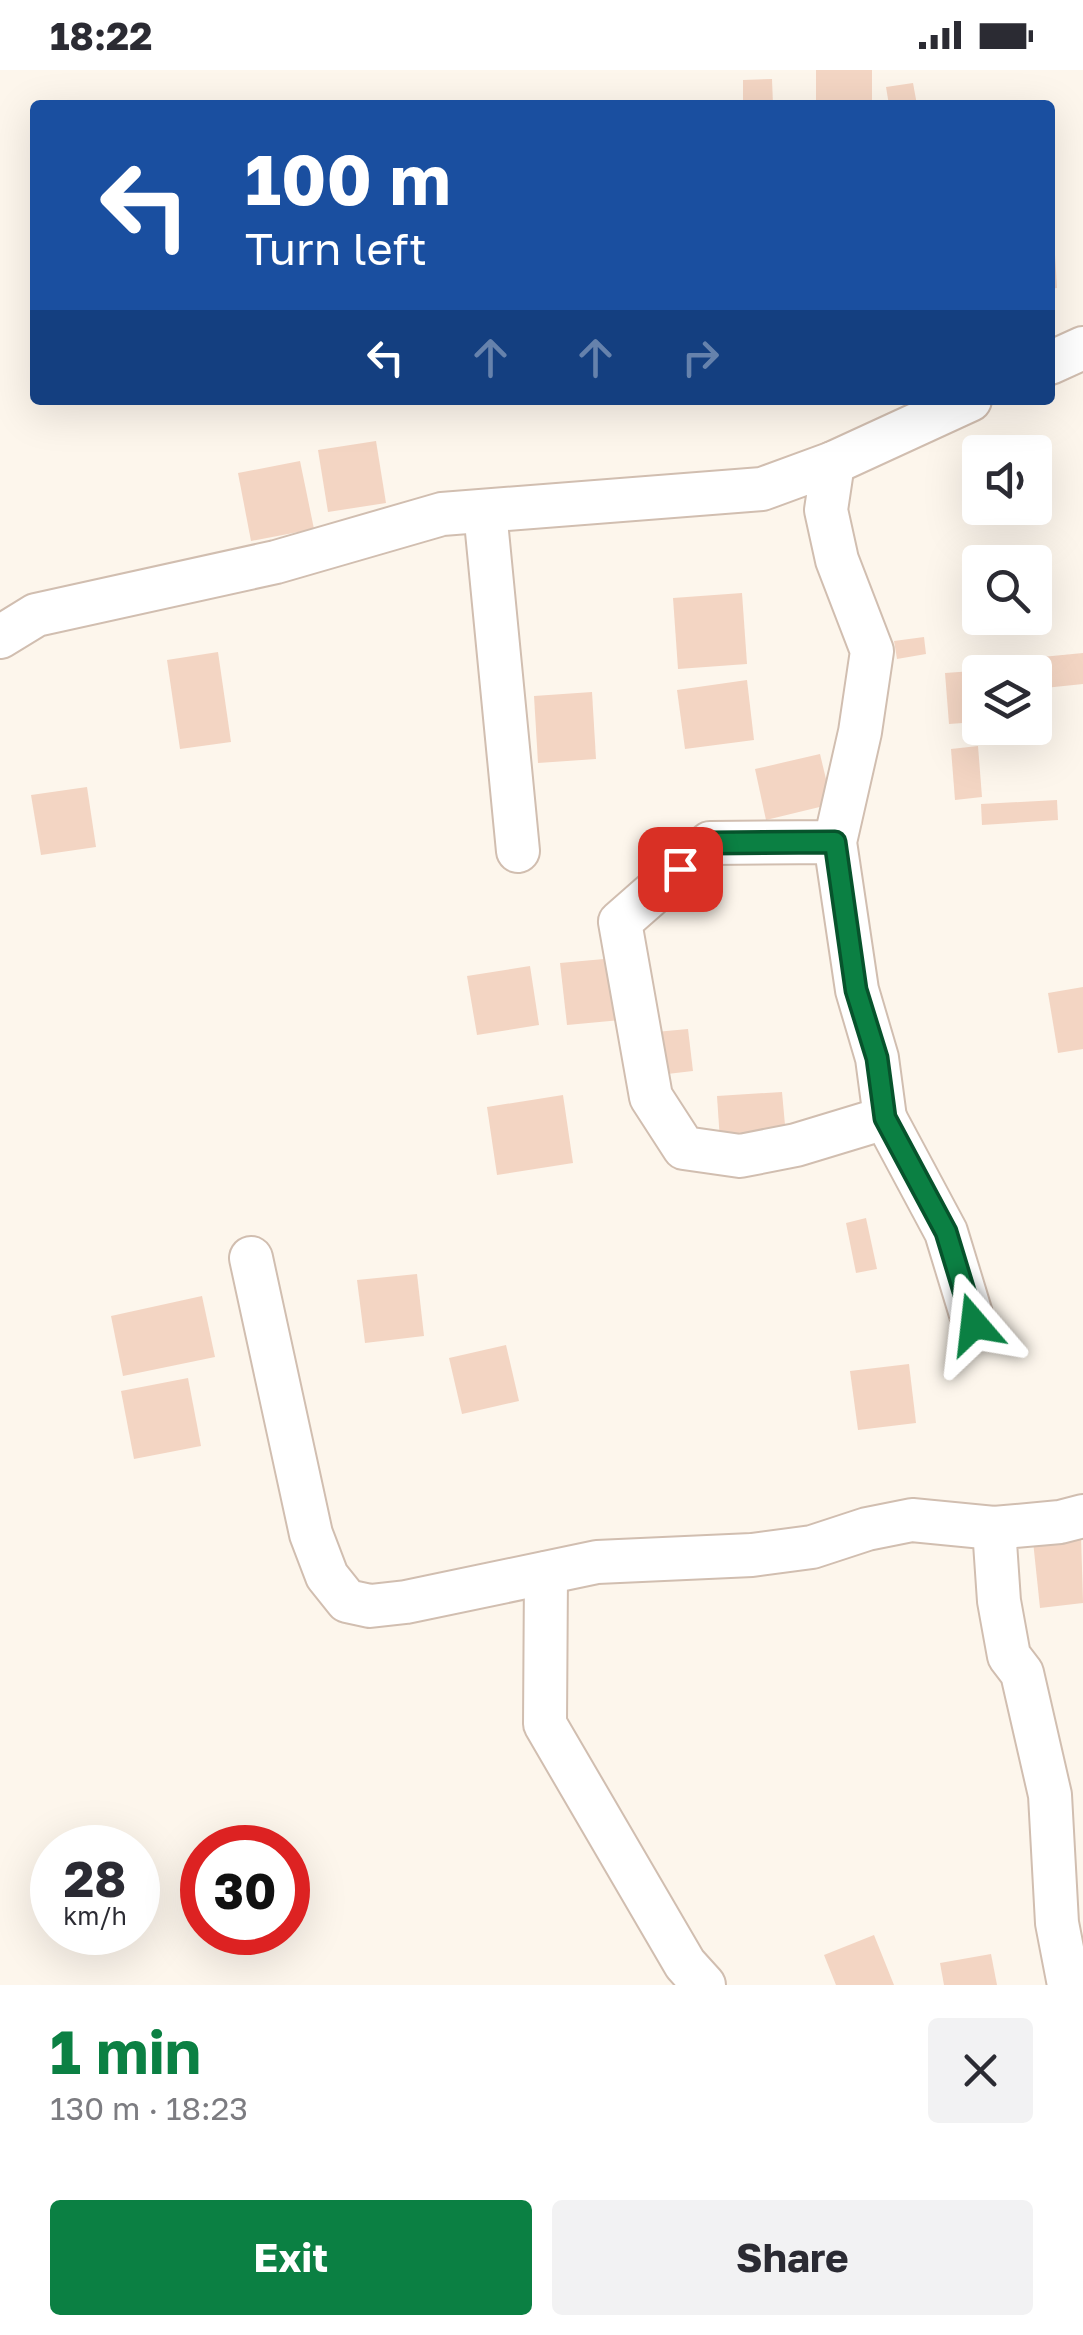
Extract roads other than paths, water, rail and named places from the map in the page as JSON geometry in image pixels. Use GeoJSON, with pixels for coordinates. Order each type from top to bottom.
{"type":"FeatureCollection","features":[{"type":"Feature","properties":{"kind":"street"},"geometry":{"type":"LineString","coordinates":[[1055,361],[1083,348]]}},
{"type":"Feature","properties":{"kind":"street"},"geometry":{"type":"LineString","coordinates":[[0,638],[36,614],[276,562],[442,514],[762,489],[833,463],[959,405]]}},
{"type":"Feature","properties":{"kind":"street"},"geometry":{"type":"LineString","coordinates":[[833,463],[826,510],[837,560],[872,652],[860,732],[835,842],[856,990],[877,1058],[885,1118],[946,1232],[974,1324]]}},
{"type":"Feature","properties":{"kind":"street"},"geometry":{"type":"LineString","coordinates":[[486,511],[518,850]]}},
{"type":"Feature","properties":{"kind":"street"},"geometry":{"type":"LineString","coordinates":[[835,842],[710,843],[620,922],[651,1097],[684,1148],[740,1156],[796,1145],[885,1118]]}},
{"type":"Feature","properties":{"kind":"street"},"geometry":{"type":"LineString","coordinates":[[252,1258],[311,1534],[327,1576],[347,1600],[370,1606],[406,1602],[597,1562],[752,1555],[797,1549],[912,1520],[994,1528],[1083,1516]]}},
{"type":"Feature","properties":{"kind":"street"},"geometry":{"type":"LineString","coordinates":[[994,1528],[999,1601],[1009,1656],[1022,1674],[1050,1796],[1057,1924],[1069,1985]]}},
{"type":"Feature","properties":{"kind":"street"},"geometry":{"type":"LineString","coordinates":[[546,1572],[545,1724],[684,1964],[704,1985]]}}]}
